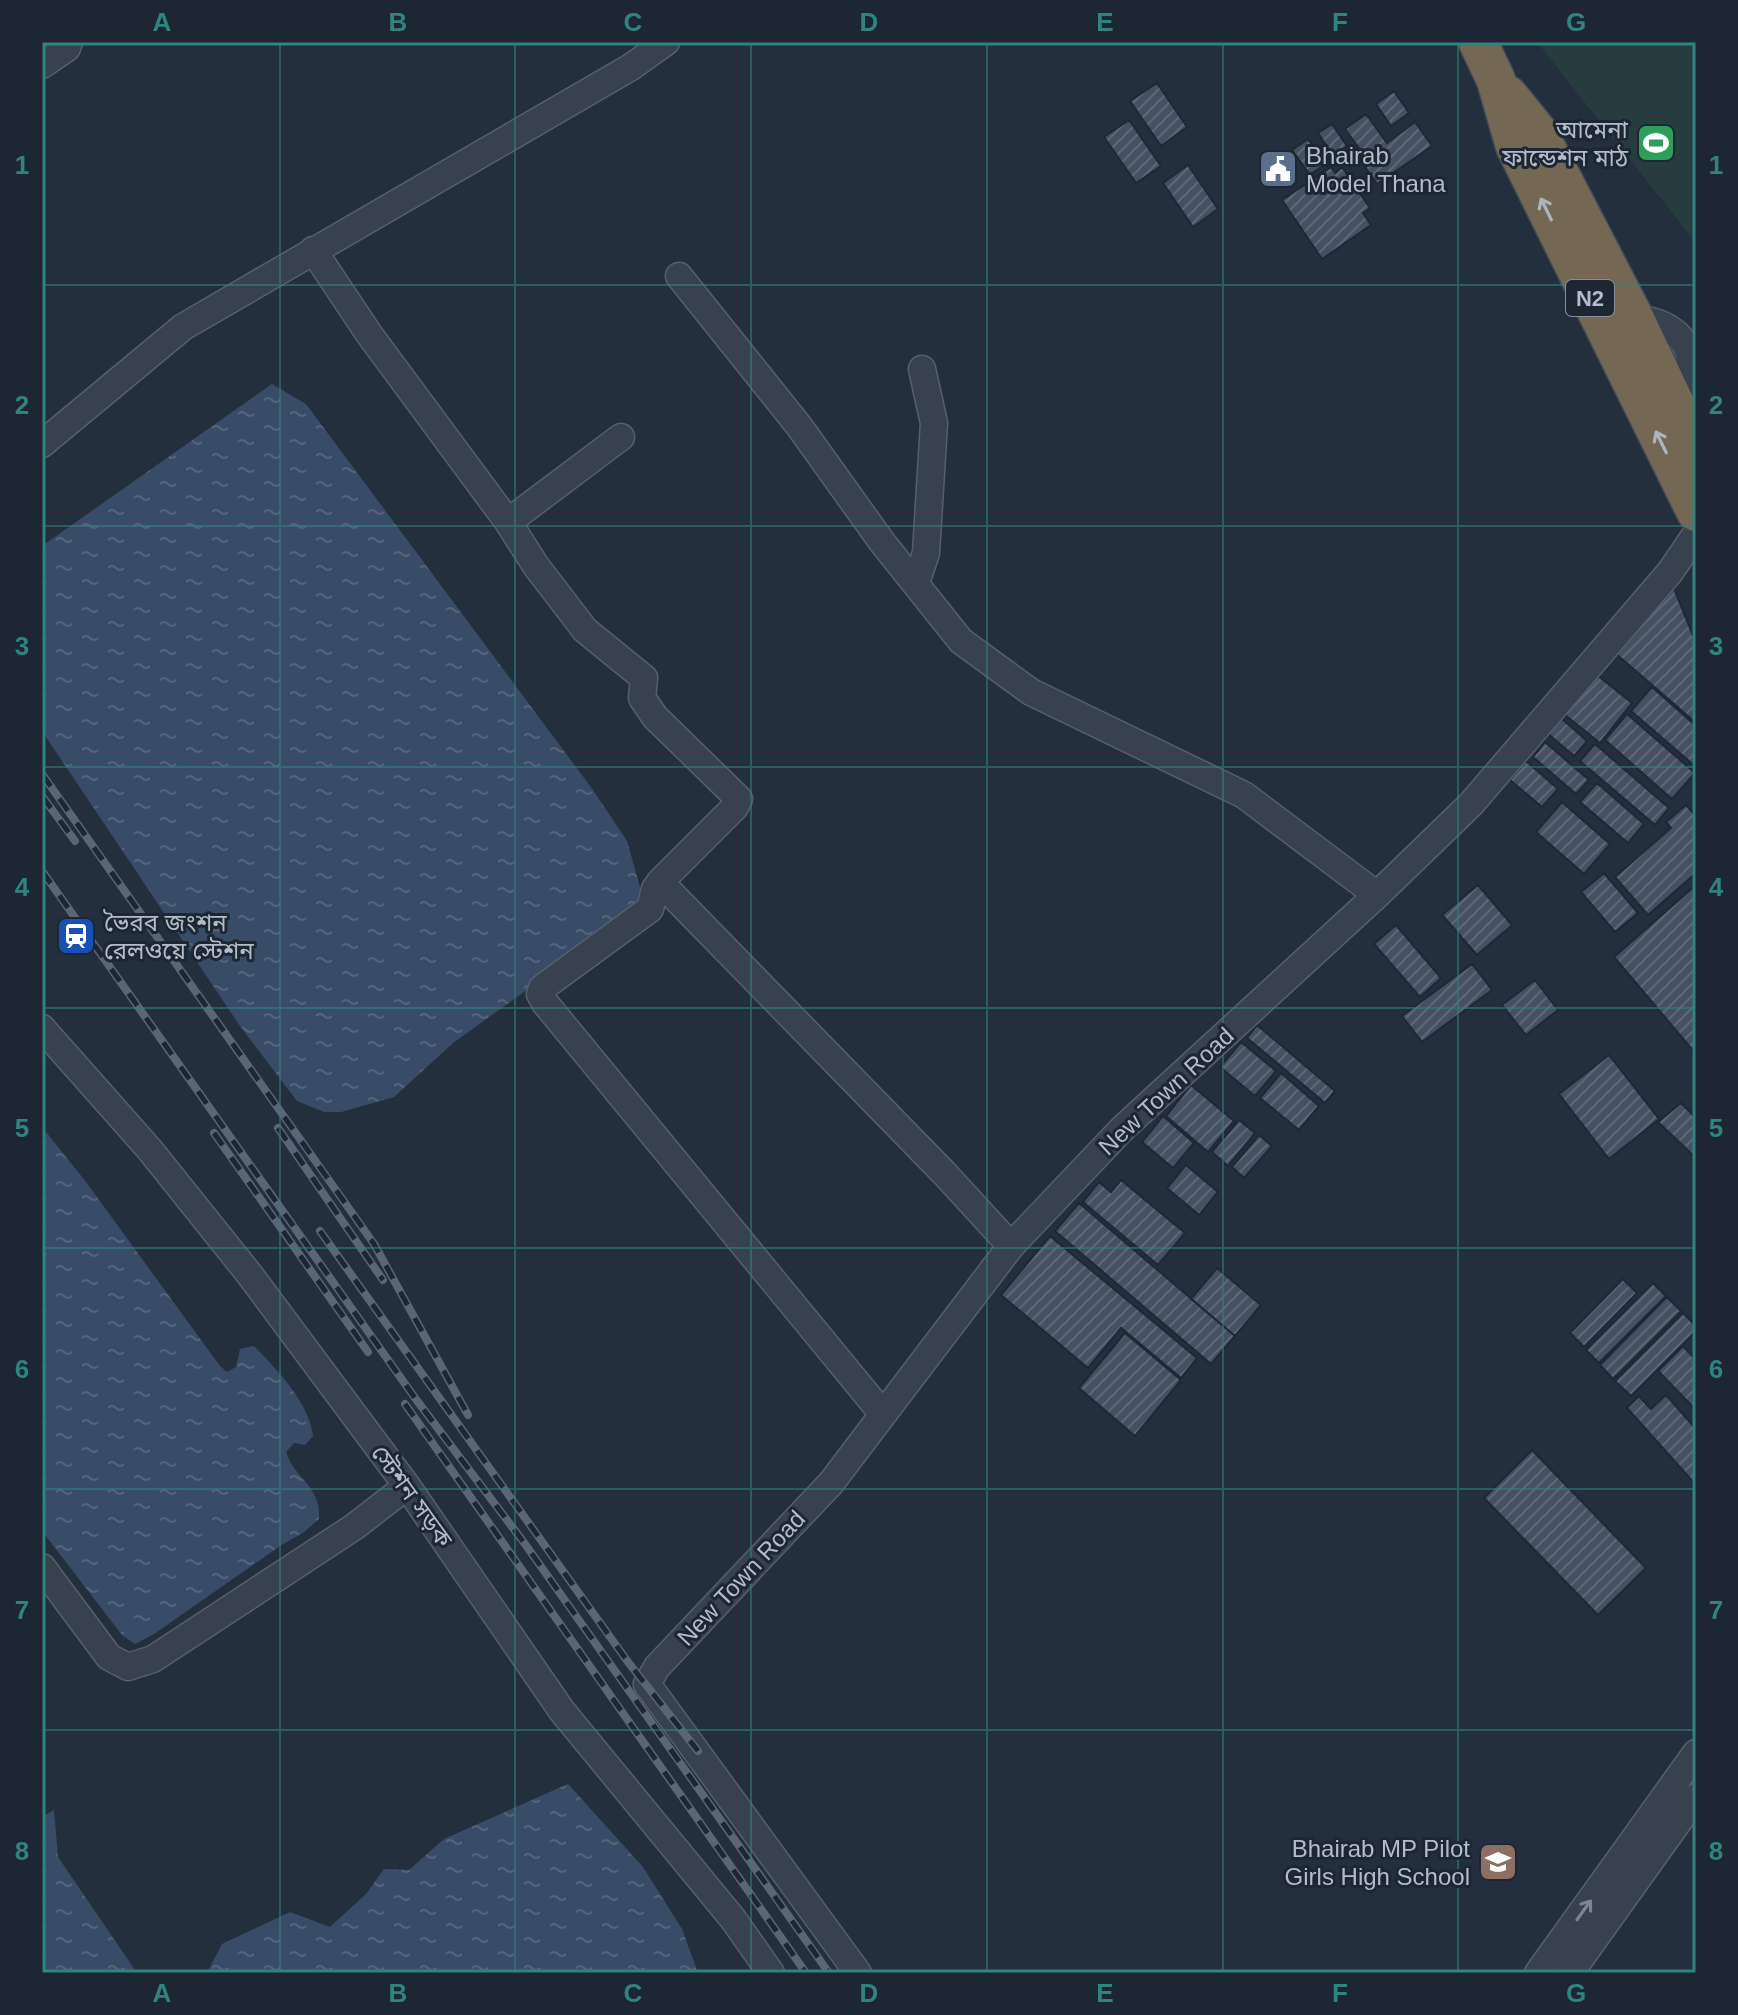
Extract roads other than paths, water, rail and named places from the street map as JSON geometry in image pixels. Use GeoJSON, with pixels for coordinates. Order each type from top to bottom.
{"type":"FeatureCollection","features":[{"type":"Feature","properties":{"kind":"highway","name":"N2"},"geometry":{"type":"LineString","coordinates":[[1478,42],[1496,80],[1538,132],[1621,325],[1696,512]]}},
{"type":"Feature","properties":{"kind":"highway","name":"N2"},"geometry":{"type":"LineString","coordinates":[[1621,325],[1674,403],[1696,448]]}},
{"type":"Feature","properties":{"kind":"street"},"geometry":{"type":"LineString","coordinates":[[42,65],[67,48],[69,42]]}},
{"type":"Feature","properties":{"kind":"street"},"geometry":{"type":"LineString","coordinates":[[42,444],[183,327],[631,67],[666,42]]}},
{"type":"Feature","properties":{"kind":"street"},"geometry":{"type":"LineString","coordinates":[[313,250],[369,334],[585,630],[644,678],[642,698],[655,717],[739,799],[735,807],[660,882],[650,909],[542,988],[540,994],[601,1074],[882,1413]]}},
{"type":"Feature","properties":{"kind":"street"},"geometry":{"type":"LineString","coordinates":[[679,276],[799,426],[882,542],[961,641],[1031,692],[1244,795],[1377,895]]}},
{"type":"Feature","properties":{"kind":"street"},"geometry":{"type":"LineString","coordinates":[[916,583],[926,553],[934,423],[922,369]]}},
{"type":"Feature","properties":{"kind":"street"},"geometry":{"type":"LineString","coordinates":[[508,522],[621,437]]}},
{"type":"Feature","properties":{"kind":"street","name":"New Town Road"},"geometry":{"type":"LineString","coordinates":[[858,1973],[647,1684],[657,1667],[831,1483],[1011,1246],[1122,1129],[1377,895],[1471,804],[1670,572],[1696,534]]}},
{"type":"Feature","properties":{"kind":"street"},"geometry":{"type":"LineString","coordinates":[[660,882],[945,1174],[1011,1246]]}},
{"type":"Feature","properties":{"kind":"street","name":"স্টেশন সড়ক"},"geometry":{"type":"LineString","coordinates":[[42,1028],[150,1150],[250,1275],[407,1486],[562,1711],[733,1919],[771,1973]]}},
{"type":"Feature","properties":{"kind":"street"},"geometry":{"type":"LineString","coordinates":[[42,1567],[109,1657],[128,1667],[153,1659],[354,1527],[407,1486]]}},
{"type":"Feature","properties":{"kind":"street"},"geometry":{"type":"LineString","coordinates":[[1538,1973],[1696,1753]]}},
{"type":"Feature","properties":{"kind":"street"},"geometry":{"type":"LineString","coordinates":[[1570,1973],[1696,1797]]}},
{"type":"Feature","properties":{"kind":"water"},"geometry":{"type":"Polygon","coordinates":[[[272,384],[306,404],[593,790],[627,841],[645,905],[453,1043],[394,1097],[341,1112],[324,1112],[297,1101],[240,1026],[42,731],[42,546],[272,384]]]}},
{"type":"Feature","properties":{"kind":"water"},"geometry":{"type":"Polygon","coordinates":[[[42,1127],[86,1182],[220,1366],[227,1372],[236,1367],[240,1349],[254,1346],[299,1399],[313,1436],[305,1445],[294,1443],[286,1452],[316,1498],[319,1519],[154,1634],[135,1644],[122,1635],[42,1531],[42,1127]]]}},
{"type":"Feature","properties":{"kind":"water"},"geometry":{"type":"Polygon","coordinates":[[[568,1784],[643,1867],[682,1929],[698,1973],[207,1973],[222,1944],[290,1912],[330,1927],[367,1893],[384,1869],[409,1870],[444,1839],[568,1784]]]}},
{"type":"Feature","properties":{"kind":"water"},"geometry":{"type":"Polygon","coordinates":[[[54,1810],[58,1857],[137,1973],[42,1973],[42,1817],[54,1810]]]}},
{"type":"Feature","properties":{"kind":"railway"},"geometry":{"type":"LineString","coordinates":[[42,774],[374,1244],[468,1415]]}},
{"type":"Feature","properties":{"kind":"railway"},"geometry":{"type":"LineString","coordinates":[[42,796],[75,841]]}},
{"type":"Feature","properties":{"kind":"railway"},"geometry":{"type":"LineString","coordinates":[[42,871],[415,1398],[525,1544],[829,1973]]}},
{"type":"Feature","properties":{"kind":"railway"},"geometry":{"type":"LineString","coordinates":[[278,1128],[383,1280]]}},
{"type":"Feature","properties":{"kind":"railway"},"geometry":{"type":"LineString","coordinates":[[214,1133],[368,1352]]}},
{"type":"Feature","properties":{"kind":"railway"},"geometry":{"type":"LineString","coordinates":[[320,1231],[628,1662],[698,1751]]}},
{"type":"Feature","properties":{"kind":"railway"},"geometry":{"type":"LineString","coordinates":[[405,1404],[806,1973]]}},
{"type":"Feature","properties":{"kind":"place","name":"আমেনা ফান্ডেশন মাঠ"},"geometry":{"type":"Point","coordinates":[1656,143]}},
{"type":"Feature","properties":{"kind":"place","name":"Bhairab Model Thana"},"geometry":{"type":"Point","coordinates":[1278,169]}},
{"type":"Feature","properties":{"kind":"place","name":"ভৈরব জংশন রেলওয়ে স্টেশন"},"geometry":{"type":"Point","coordinates":[76,936]}},
{"type":"Feature","properties":{"kind":"place","name":"Bhairab MP Pilot Girls High School"},"geometry":{"type":"Point","coordinates":[1498,1862]}}]}
